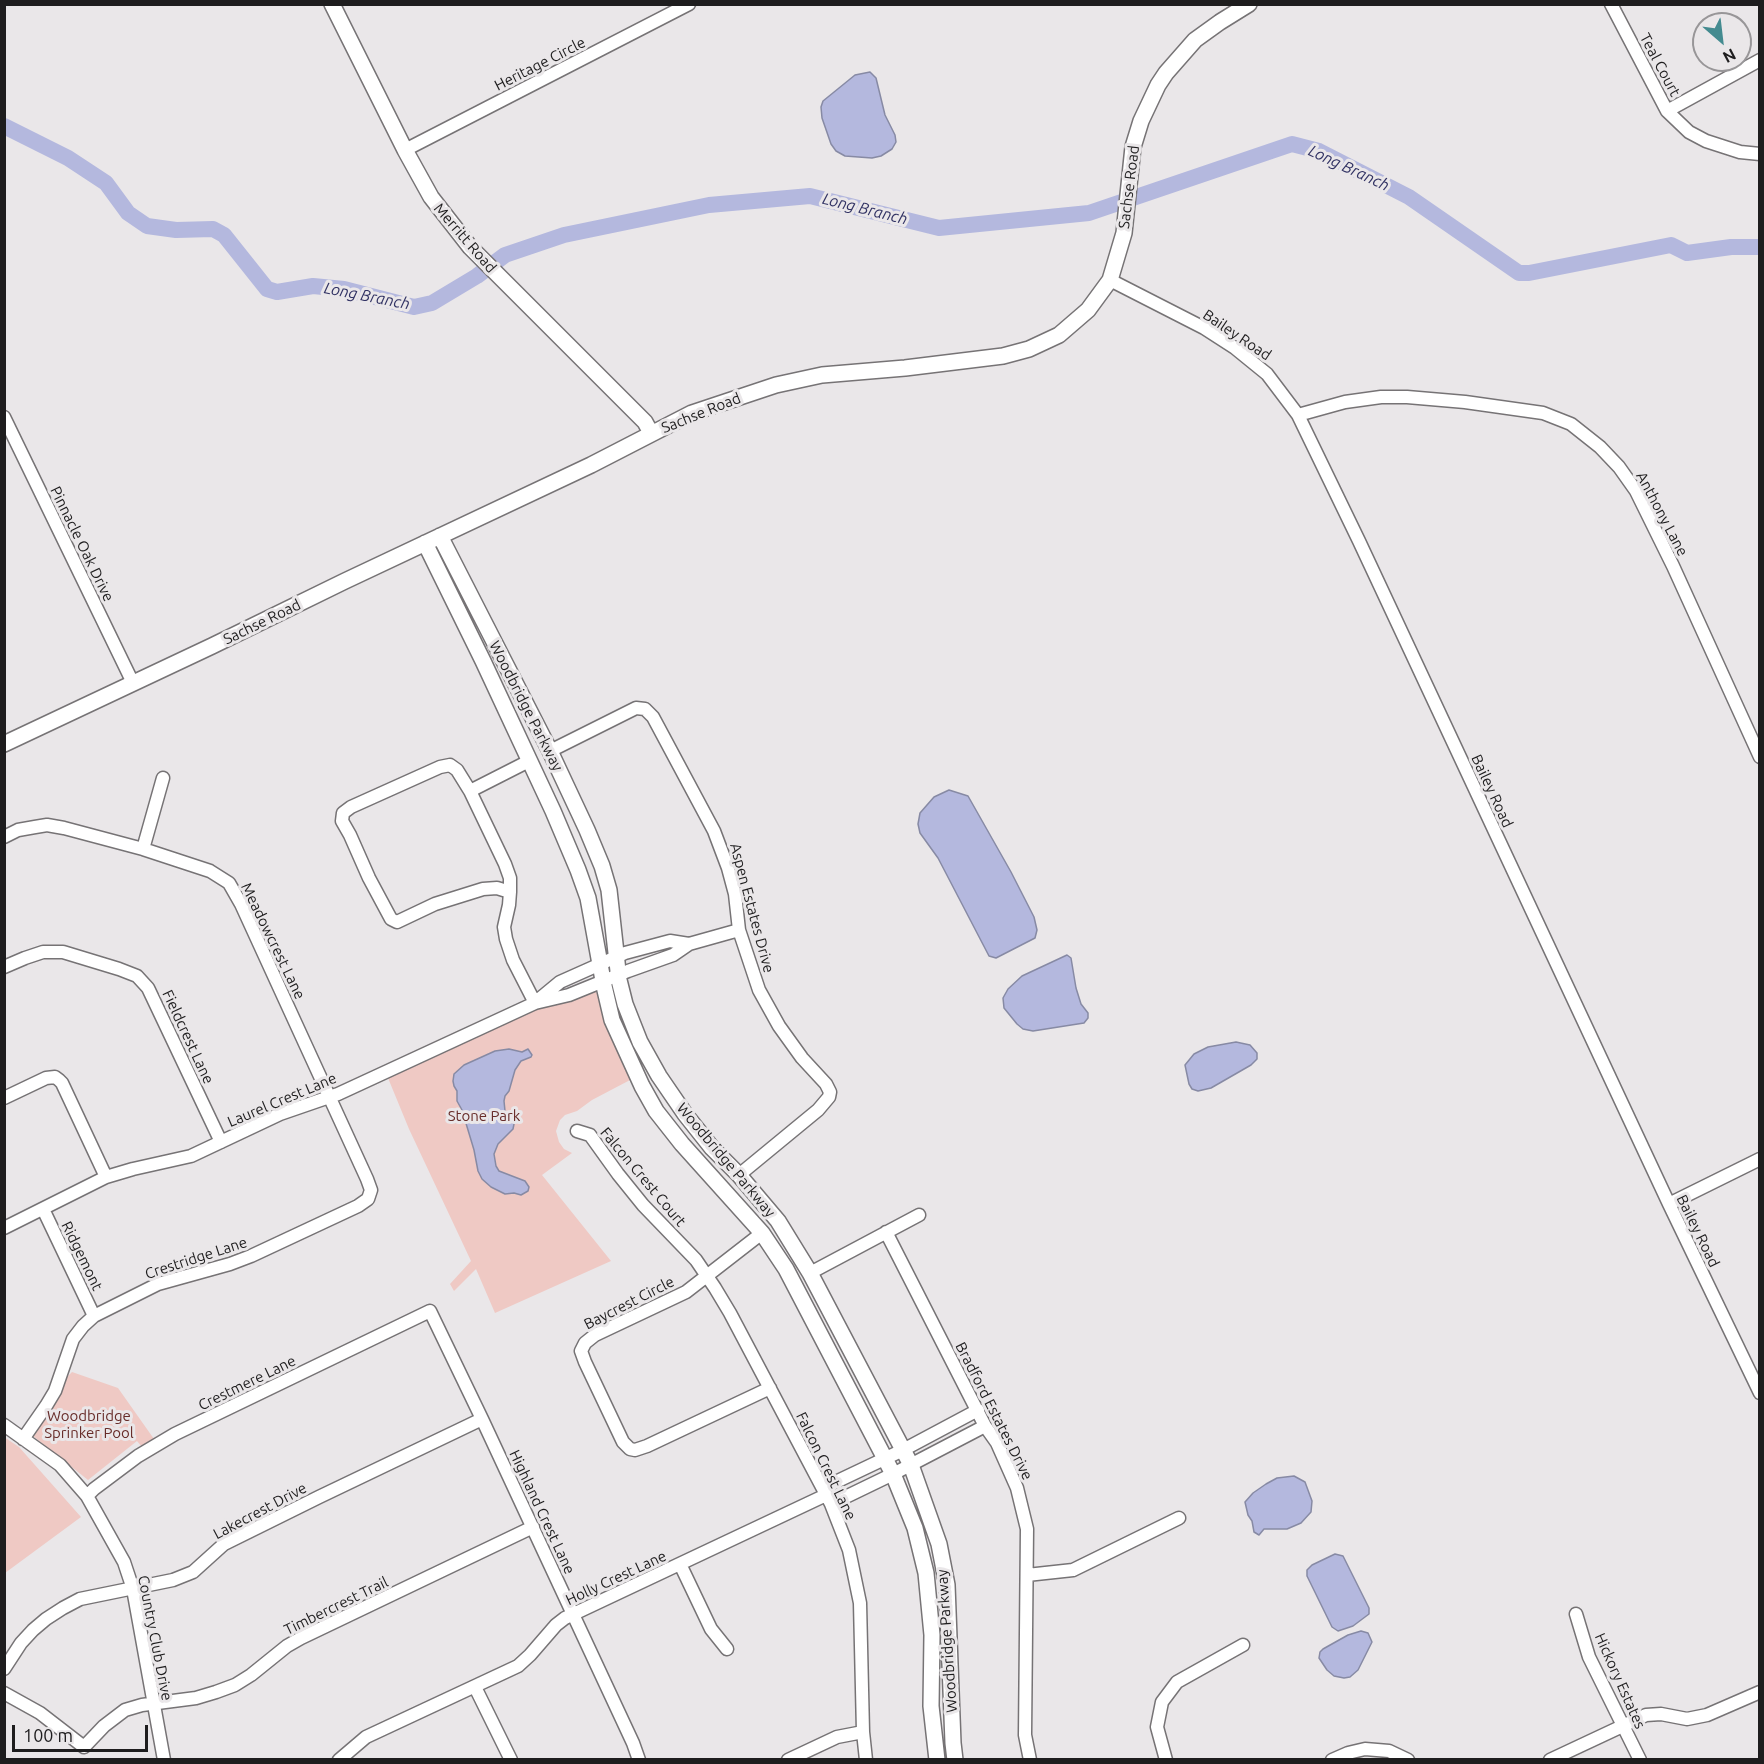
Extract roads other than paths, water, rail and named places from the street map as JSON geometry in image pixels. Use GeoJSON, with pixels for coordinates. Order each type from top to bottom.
{"type":"FeatureCollection","features":[{"type":"Feature","properties":{"kind":"main road","name":"Merritt Road"},"geometry":{"type":"LineString","coordinates":[[333,4],[405,150],[431,197],[470,247],[645,422],[651,433]]}},
{"type":"Feature","properties":{"kind":"main road","name":"Sachse Road"},"geometry":{"type":"LineString","coordinates":[[4,744],[591,465],[692,413],[776,385],[822,375],[1003,356],[1029,349],[1059,335],[1088,310],[1110,280],[1124,233],[1133,147],[1150,98],[1166,73],[1195,40],[1249,4]]}},
{"type":"Feature","properties":{"kind":"main road","name":"Woodbridge Parkway"},"geometry":{"type":"LineString","coordinates":[[440,536],[550,751],[602,866],[609,890],[618,974],[625,1004],[640,1042],[659,1076],[698,1131],[778,1221],[810,1273],[910,1465],[939,1544],[947,1585],[955,1760]]}},
{"type":"Feature","properties":{"kind":"main road","name":"Woodbridge Parkway"},"geometry":{"type":"LineString","coordinates":[[425,543],[483,661],[578,870],[588,898],[612,1020],[642,1086],[657,1111],[682,1144],[762,1233],[786,1269],[893,1474],[915,1528],[926,1573],[932,1635],[931,1706],[937,1760]]}},
{"type":"Feature","properties":{"kind":"street","name":"Heritage Circle"},"geometry":{"type":"LineString","coordinates":[[405,150],[689,4]]}},
{"type":"Feature","properties":{"kind":"street","name":"Teal Court"},"geometry":{"type":"LineString","coordinates":[[1611,4],[1667,111],[1689,132],[1706,141],[1740,152],[1760,154]]}},
{"type":"Feature","properties":{"kind":"street"},"geometry":{"type":"LineString","coordinates":[[1667,111],[1760,60]]}},
{"type":"Feature","properties":{"kind":"street","name":"Bailey Road"},"geometry":{"type":"LineString","coordinates":[[1110,280],[1203,328],[1235,348],[1267,374],[1298,415],[1760,1393]]}},
{"type":"Feature","properties":{"kind":"street","name":"Anthony Lane"},"geometry":{"type":"LineString","coordinates":[[1298,415],[1345,402],[1382,397],[1407,397],[1465,402],[1543,413],[1571,424],[1600,447],[1636,491],[1673,566],[1760,757]]}},
{"type":"Feature","properties":{"kind":"street","name":"Pinnacle Oak Drive"},"geometry":{"type":"LineString","coordinates":[[4,417],[133,683]]}},
{"type":"Feature","properties":{"kind":"street","name":"Aspen Estates Drive"},"geometry":{"type":"LineString","coordinates":[[550,751],[636,708],[645,709],[649,712],[714,831],[722,849],[735,894],[739,930],[759,990],[802,1058],[826,1084],[830,1092],[818,1110],[739,1175]]}},
{"type":"Feature","properties":{"kind":"street"},"geometry":{"type":"LineString","coordinates":[[470,791],[529,761]]}},
{"type":"Feature","properties":{"kind":"street"},"geometry":{"type":"LineString","coordinates":[[510,892],[496,888],[483,889],[435,904],[397,922],[391,919],[386,910],[342,820],[344,813],[351,807],[440,767],[450,765],[457,770],[470,791],[510,878],[510,892],[509,905],[504,927],[506,939],[513,960],[535,1003]]}},
{"type":"Feature","properties":{"kind":"street"},"geometry":{"type":"LineString","coordinates":[[143,849],[163,778]]}},
{"type":"Feature","properties":{"kind":"street","name":"Meadowcrest Lane"},"geometry":{"type":"LineString","coordinates":[[4,837],[18,830],[48,825],[64,828],[143,849],[210,871],[228,883],[242,904],[368,1179],[370,1194]]}},
{"type":"Feature","properties":{"kind":"street"},"geometry":{"type":"LineString","coordinates":[[689,944],[739,930]]}},
{"type":"Feature","properties":{"kind":"street","name":"Laurel Crest Lane"},"geometry":{"type":"LineString","coordinates":[[535,1003],[561,982],[616,957],[670,942],[689,944]]}},
{"type":"Feature","properties":{"kind":"street","name":"Laurel Crest Lane"},"geometry":{"type":"LineString","coordinates":[[4,1228],[106,1177],[191,1156],[280,1114],[330,1097],[535,1003],[569,995],[618,974],[673,955],[689,944]]}},
{"type":"Feature","properties":{"kind":"street","name":"Fieldcrest Lane"},"geometry":{"type":"LineString","coordinates":[[4,967],[43,952],[63,952],[137,976],[148,988],[221,1142]]}},
{"type":"Feature","properties":{"kind":"street"},"geometry":{"type":"LineString","coordinates":[[4,1098],[46,1078],[55,1077],[59,1080],[106,1177]]}},
{"type":"Feature","properties":{"kind":"street","name":"Falcon Crest Court"},"geometry":{"type":"LineString","coordinates":[[578,1131],[590,1135],[637,1198],[696,1260],[706,1275]]}},
{"type":"Feature","properties":{"kind":"street"},"geometry":{"type":"LineString","coordinates":[[1669,1204],[1760,1159]]}},
{"type":"Feature","properties":{"kind":"street","name":"Crestridge Lane"},"geometry":{"type":"LineString","coordinates":[[22,1438],[55,1391],[73,1339],[94,1316],[158,1284],[251,1256],[358,1206],[368,1199],[370,1194]]}},
{"type":"Feature","properties":{"kind":"street","name":"Ridgemont"},"geometry":{"type":"LineString","coordinates":[[43,1209],[94,1316]]}},
{"type":"Feature","properties":{"kind":"street"},"geometry":{"type":"LineString","coordinates":[[810,1273],[919,1215]]}},
{"type":"Feature","properties":{"kind":"street","name":"Bradford Estates Drive"},"geometry":{"type":"LineString","coordinates":[[886,1232],[997,1443],[1017,1488],[1027,1529],[1025,1735],[1030,1760]]}},
{"type":"Feature","properties":{"kind":"street","name":"Baycrest Circle"},"geometry":{"type":"LineString","coordinates":[[762,1233],[675,1298],[595,1335],[588,1339],[581,1351],[624,1442],[630,1449],[641,1449],[770,1388]]}},
{"type":"Feature","properties":{"kind":"street","name":"Falcon Crest Lane"},"geometry":{"type":"LineString","coordinates":[[706,1275],[723,1300],[827,1496],[849,1550],[860,1603],[863,1732],[866,1760]]}},
{"type":"Feature","properties":{"kind":"street","name":"Highland Crest Lane"},"geometry":{"type":"LineString","coordinates":[[430,1311],[533,1527],[639,1760]]}},
{"type":"Feature","properties":{"kind":"street","name":"Crestmere Lane"},"geometry":{"type":"LineString","coordinates":[[87,1497],[94,1489],[138,1456],[175,1434],[430,1311]]}},
{"type":"Feature","properties":{"kind":"street","name":"Holly Crest Lane"},"geometry":{"type":"LineString","coordinates":[[827,1496],[885,1458],[978,1410]]}},
{"type":"Feature","properties":{"kind":"street","name":"Lakecrest Drive"},"geometry":{"type":"LineString","coordinates":[[4,1669],[21,1642],[33,1630],[46,1619],[80,1599],[173,1580],[193,1572],[224,1544],[482,1419]]}},
{"type":"Feature","properties":{"kind":"street","name":"Country Club Drive"},"geometry":{"type":"LineString","coordinates":[[4,1425],[60,1465],[87,1497],[124,1562],[133,1589],[164,1760]]}},
{"type":"Feature","properties":{"kind":"street","name":"Holly Crest Lane"},"geometry":{"type":"LineString","coordinates":[[339,1760],[366,1737],[475,1687],[523,1662],[556,1625],[573,1615],[827,1496],[893,1474],[986,1425]]}},
{"type":"Feature","properties":{"kind":"street"},"geometry":{"type":"LineString","coordinates":[[1027,1575],[1073,1570],[1179,1518]]}},
{"type":"Feature","properties":{"kind":"street","name":"Timbercrest Trail"},"geometry":{"type":"LineString","coordinates":[[4,1693],[40,1713],[84,1746],[104,1726],[132,1707],[206,1696],[235,1685],[301,1638],[533,1527]]}},
{"type":"Feature","properties":{"kind":"street"},"geometry":{"type":"LineString","coordinates":[[680,1564],[711,1629],[726,1649]]}},
{"type":"Feature","properties":{"kind":"street","name":"Hickory Estates"},"geometry":{"type":"LineString","coordinates":[[1576,1614],[1589,1657],[1640,1760]]}},
{"type":"Feature","properties":{"kind":"street"},"geometry":{"type":"LineString","coordinates":[[1166,1760],[1158,1727],[1162,1702],[1177,1682],[1244,1646]]}},
{"type":"Feature","properties":{"kind":"street"},"geometry":{"type":"LineString","coordinates":[[475,1687],[511,1760]]}},
{"type":"Feature","properties":{"kind":"street"},"geometry":{"type":"LineString","coordinates":[[1550,1760],[1646,1715],[1661,1714],[1687,1719],[1707,1715],[1760,1692]]}},
{"type":"Feature","properties":{"kind":"street"},"geometry":{"type":"LineString","coordinates":[[788,1760],[837,1737],[863,1732]]}},
{"type":"Feature","properties":{"kind":"street"},"geometry":{"type":"LineString","coordinates":[[1332,1760],[1365,1749],[1389,1751],[1408,1760]]}},
{"type":"Feature","properties":{"kind":"water"},"geometry":{"type":"Polygon","coordinates":[[[870,72],[876,78],[885,115],[896,142],[892,149],[881,156],[872,158],[845,156],[836,151],[831,144],[822,118],[821,107],[823,101],[855,75],[870,72]]]}},
{"type":"Feature","properties":{"kind":"water"},"geometry":{"type":"Polygon","coordinates":[[[949,790],[968,796],[1034,917],[1037,930],[1035,938],[996,958],[989,956],[938,858],[920,833],[918,824],[920,813],[934,797],[949,790]]]}},
{"type":"Feature","properties":{"kind":"water"},"geometry":{"type":"Polygon","coordinates":[[[1067,955],[1071,958],[1076,988],[1081,1004],[1088,1013],[1088,1018],[1084,1023],[1033,1031],[1023,1029],[1004,1008],[1003,998],[1008,989],[1022,976],[1067,955]]]}},
{"type":"Feature","properties":{"kind":"water"},"geometry":{"type":"Polygon","coordinates":[[[1236,1042],[1250,1045],[1257,1053],[1257,1059],[1251,1065],[1211,1088],[1198,1091],[1192,1089],[1185,1065],[1194,1054],[1208,1047],[1236,1042]]]}},
{"type":"Feature","properties":{"kind":"water"},"geometry":{"type":"Polygon","coordinates":[[[509,1049],[522,1052],[528,1049],[532,1055],[521,1061],[515,1070],[509,1091],[505,1096],[505,1111],[514,1124],[513,1129],[498,1144],[494,1154],[499,1171],[525,1181],[529,1187],[528,1191],[521,1195],[505,1194],[482,1179],[462,1110],[457,1101],[457,1091],[453,1081],[454,1074],[464,1065],[495,1051],[509,1049]]]}},
{"type":"Feature","properties":{"kind":"water"},"geometry":{"type":"Polygon","coordinates":[[[1294,1476],[1305,1482],[1312,1501],[1311,1512],[1301,1523],[1287,1529],[1264,1529],[1259,1535],[1254,1532],[1245,1502],[1253,1493],[1277,1478],[1294,1476]]]}},
{"type":"Feature","properties":{"kind":"water"},"geometry":{"type":"Polygon","coordinates":[[[1335,1554],[1343,1556],[1369,1608],[1369,1614],[1353,1626],[1338,1631],[1332,1627],[1307,1576],[1307,1570],[1312,1565],[1335,1554]]]}},
{"type":"Feature","properties":{"kind":"water"},"geometry":{"type":"Polygon","coordinates":[[[1361,1631],[1368,1633],[1372,1642],[1358,1670],[1350,1677],[1334,1676],[1319,1658],[1320,1652],[1348,1635],[1361,1631]]]}},
{"type":"Feature","properties":{"kind":"waterway","name":"Long Branch"},"geometry":{"type":"LineString","coordinates":[[4,126],[68,158],[106,183],[128,213],[147,226],[176,230],[213,229],[224,235],[267,289],[277,292],[313,286],[344,289],[414,307],[432,303],[477,276],[505,255],[564,235],[709,205],[810,196],[939,228],[1089,213],[1292,144],[1319,151],[1409,197],[1519,273],[1529,273],[1671,245],[1687,253],[1731,247],[1760,247]]}},
{"type":"Feature","properties":{"kind":"park label","name":"Stone Park"},"geometry":{"type":"Point","coordinates":[484,1116]}},
{"type":"Feature","properties":{"kind":"park label","name":"Woodbridge Sprinker Pool"},"geometry":{"type":"Point","coordinates":[89,1424]}}]}
